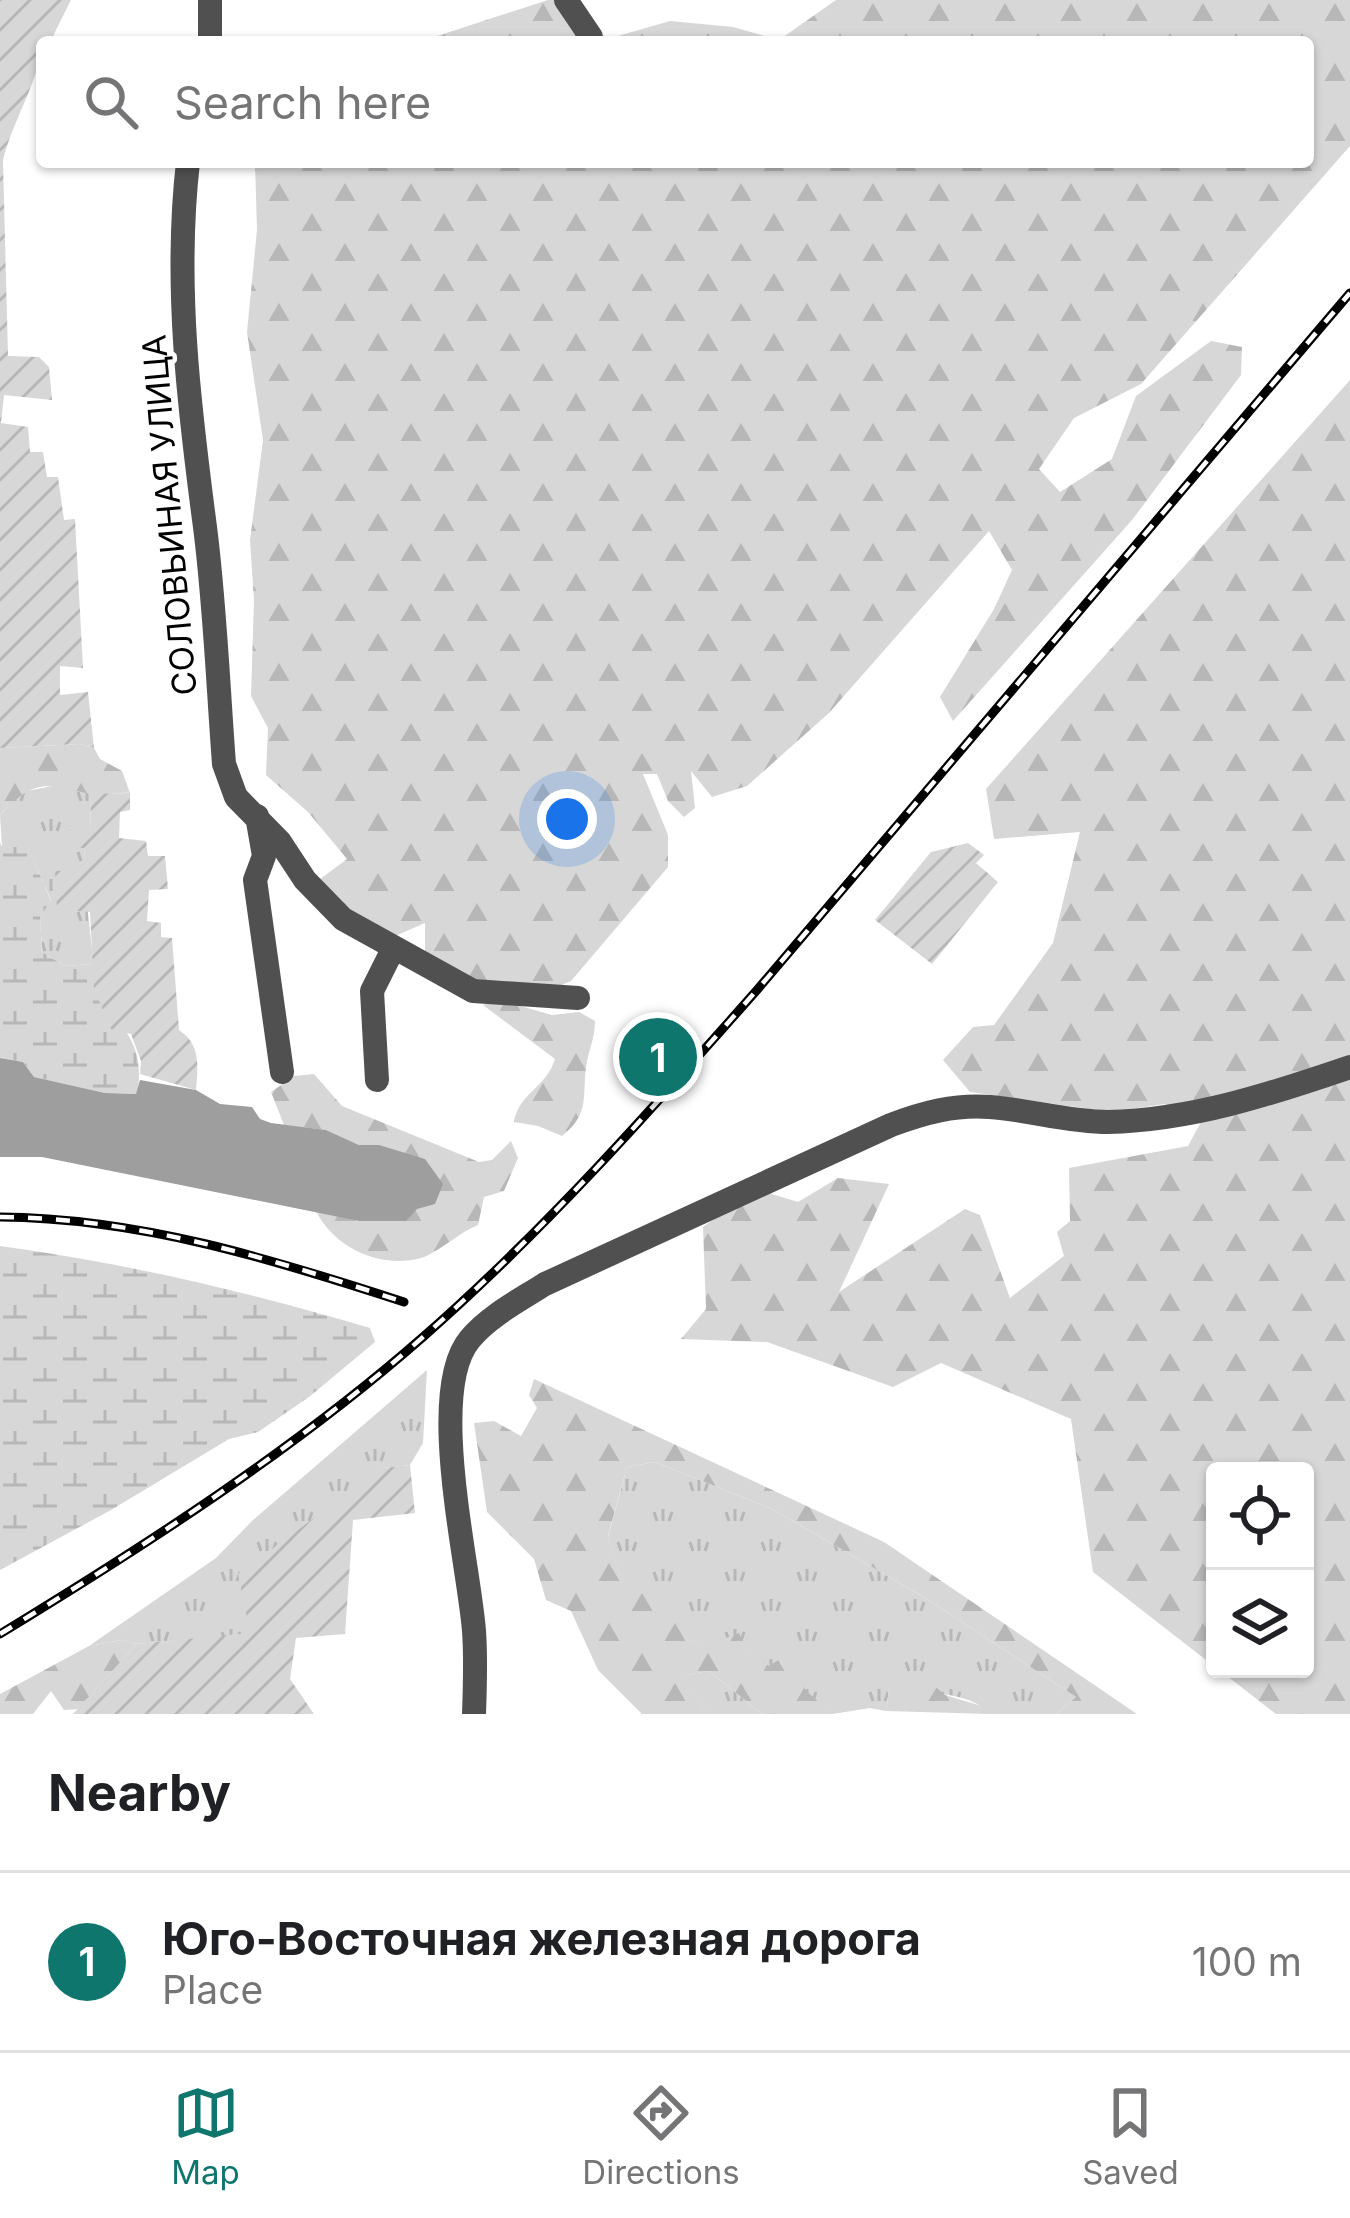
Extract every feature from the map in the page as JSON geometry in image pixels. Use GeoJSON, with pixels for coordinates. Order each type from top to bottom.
{"type":"FeatureCollection","features":[{"type":"Feature","properties":{"kind":"street"},"geometry":{"type":"LineString","coordinates":[[210,0],[210,36]]}},
{"type":"Feature","properties":{"kind":"street"},"geometry":{"type":"LineString","coordinates":[[566,0],[590,36]]}},
{"type":"Feature","properties":{"kind":"street","name":"СОЛОВЬИНАЯ УЛИЦА"},"geometry":{"type":"LineString","coordinates":[[187,168],[185,366],[205,529],[224,764],[236,797],[343,919],[393,950],[473,991],[578,998]]}},
{"type":"Feature","properties":{"kind":"street"},"geometry":{"type":"LineString","coordinates":[[256,816],[264,856],[255,880],[282,1072]]}},
{"type":"Feature","properties":{"kind":"street"},"geometry":{"type":"LineString","coordinates":[[377,1080],[372,991],[393,950]]}},
{"type":"Feature","properties":{"kind":"street"},"geometry":{"type":"LineString","coordinates":[[474,1714],[475,1633],[450,1434],[453,1386],[468,1340],[502,1311],[545,1284],[926,1112],[987,1107],[1101,1122],[1155,1120],[1226,1105],[1350,1067]]}},
{"type":"Feature","properties":{"kind":"green space"},"geometry":{"type":"Polygon","coordinates":[[[0,0],[71,0],[53,36],[36,36],[36,72],[3,161],[8,356],[39,357],[49,367],[52,400],[4,395],[1,423],[28,427],[30,452],[43,452],[47,477],[58,477],[64,520],[75,519],[83,668],[60,666],[60,695],[88,692],[94,748],[79,744],[0,748],[0,0]]]}},
{"type":"Feature","properties":{"kind":"green space"},"geometry":{"type":"Polygon","coordinates":[[[559,0],[582,36],[437,36],[559,0]]]}},
{"type":"Feature","properties":{"kind":"green space"},"geometry":{"type":"Polygon","coordinates":[[[836,0],[1350,0],[1350,146],[1141,384],[1074,418],[1039,469],[1060,492],[1112,459],[1136,396],[1211,341],[1242,347],[1241,375],[1132,520],[953,721],[940,697],[1012,570],[989,531],[829,713],[747,786],[712,797],[691,771],[695,808],[684,817],[668,801],[657,774],[643,774],[668,835],[668,867],[571,981],[547,991],[478,987],[425,959],[425,923],[393,937],[342,909],[319,880],[347,859],[308,812],[266,775],[268,728],[251,696],[254,601],[250,540],[263,440],[247,332],[257,230],[255,168],[1314,168],[1314,36],[785,36],[836,0]]]}},
{"type":"Feature","properties":{"kind":"green space"},"geometry":{"type":"Polygon","coordinates":[[[670,21],[733,27],[765,36],[618,36],[670,21]]]}},
{"type":"Feature","properties":{"kind":"green space"},"geometry":{"type":"Polygon","coordinates":[[[1350,380],[1350,1714],[1276,1714],[1230,1678],[1314,1678],[1314,1462],[1206,1462],[1206,1660],[1093,1572],[1071,1419],[941,1363],[893,1387],[767,1342],[681,1339],[706,1309],[703,1227],[755,1189],[798,1202],[838,1178],[889,1184],[839,1292],[965,1209],[980,1215],[1010,1298],[1064,1256],[1057,1232],[1070,1221],[1069,1168],[1188,1146],[1201,1122],[1165,1104],[1111,1112],[970,1092],[943,1060],[973,1027],[994,1025],[1053,943],[1080,832],[994,839],[986,789],[1350,380]]]}},
{"type":"Feature","properties":{"kind":"green space"},"geometry":{"type":"Polygon","coordinates":[[[79,744],[94,748],[100,759],[122,771],[130,793],[95,795],[41,787],[22,795],[0,815],[0,748],[79,744]]]}},
{"type":"Feature","properties":{"kind":"green space"},"geometry":{"type":"Polygon","coordinates":[[[63,784],[91,794],[90,832],[70,831],[85,848],[93,964],[65,966],[42,952],[40,917],[51,900],[28,848],[2,847],[0,815],[22,792],[63,784]]]}},
{"type":"Feature","properties":{"kind":"green space"},"geometry":{"type":"Polygon","coordinates":[[[130,793],[130,810],[120,812],[119,838],[146,841],[148,856],[165,856],[168,889],[149,890],[147,921],[161,923],[161,937],[172,938],[179,1030],[195,1049],[196,1090],[140,1074],[141,1061],[131,1034],[111,1029],[94,989],[90,912],[57,909],[55,871],[83,870],[85,848],[69,847],[71,830],[90,831],[91,794],[130,793]]]}},
{"type":"Feature","properties":{"kind":"green space"},"geometry":{"type":"Polygon","coordinates":[[[0,842],[2,847],[28,847],[51,901],[40,917],[42,952],[65,966],[93,964],[103,999],[136,1052],[137,1094],[105,1093],[34,1077],[23,1062],[0,1058],[0,842]]]}},
{"type":"Feature","properties":{"kind":"green space"},"geometry":{"type":"Polygon","coordinates":[[[968,843],[984,855],[976,863],[998,882],[932,964],[875,920],[931,852],[968,843]]]}},
{"type":"Feature","properties":{"kind":"green space"},"geometry":{"type":"Polygon","coordinates":[[[499,1000],[552,1015],[579,1012],[595,1021],[582,1111],[562,1136],[514,1122],[521,1104],[546,1077],[555,1059],[483,1005],[499,1000]]]}},
{"type":"Feature","properties":{"kind":"green space"},"geometry":{"type":"Polygon","coordinates":[[[314,1074],[342,1106],[479,1162],[492,1160],[511,1141],[518,1158],[504,1191],[484,1197],[478,1225],[421,1258],[375,1258],[347,1245],[316,1211],[359,1221],[379,1145],[359,1145],[326,1130],[284,1125],[271,1092],[294,1076],[314,1074]]]}},
{"type":"Feature","properties":{"kind":"green space"},"geometry":{"type":"Polygon","coordinates":[[[0,1246],[140,1270],[278,1302],[370,1328],[375,1342],[258,1432],[229,1439],[0,1570],[0,1246]]]}},
{"type":"Feature","properties":{"kind":"green space"},"geometry":{"type":"Polygon","coordinates":[[[427,1370],[423,1443],[410,1465],[382,1468],[250,1634],[89,1646],[216,1558],[252,1521],[427,1370]]]}},
{"type":"Feature","properties":{"kind":"green space"},"geometry":{"type":"Polygon","coordinates":[[[534,1379],[884,1542],[1137,1714],[1056,1714],[1076,1697],[927,1599],[772,1509],[655,1462],[627,1467],[608,1536],[620,1576],[669,1587],[688,1617],[686,1640],[709,1644],[739,1633],[747,1652],[769,1666],[800,1646],[805,1690],[833,1714],[762,1714],[709,1671],[686,1675],[706,1714],[642,1714],[598,1670],[571,1611],[546,1600],[534,1559],[487,1512],[474,1423],[494,1421],[521,1436],[537,1408],[529,1395],[534,1379]]]}},
{"type":"Feature","properties":{"kind":"green space"},"geometry":{"type":"Polygon","coordinates":[[[655,1462],[772,1509],[927,1599],[1076,1697],[1056,1714],[990,1714],[957,1697],[889,1690],[886,1711],[870,1708],[833,1714],[747,1652],[685,1640],[620,1577],[608,1537],[627,1467],[655,1462]]]}},
{"type":"Feature","properties":{"kind":"green space"},"geometry":{"type":"Polygon","coordinates":[[[410,1465],[415,1513],[353,1520],[345,1634],[296,1638],[290,1679],[314,1714],[73,1714],[137,1644],[250,1633],[238,1574],[382,1468],[410,1465]]]}},
{"type":"Feature","properties":{"kind":"green space"},"geometry":{"type":"Polygon","coordinates":[[[122,1640],[137,1644],[78,1709],[64,1710],[51,1691],[33,1714],[0,1714],[0,1694],[89,1646],[122,1640]]]}},
{"type":"Feature","properties":{"kind":"green space"},"geometry":{"type":"Polygon","coordinates":[[[709,1671],[762,1714],[706,1714],[685,1675],[709,1671]]]}},
{"type":"Feature","properties":{"kind":"green space"},"geometry":{"type":"Polygon","coordinates":[[[920,1673],[945,1695],[985,1707],[990,1714],[886,1711],[889,1690],[920,1673]]]}},
{"type":"Feature","properties":{"kind":"shaded area"},"geometry":{"type":"Polygon","coordinates":[[[0,1058],[23,1062],[34,1077],[105,1093],[136,1094],[140,1080],[196,1090],[220,1104],[252,1107],[260,1119],[271,1123],[326,1130],[359,1145],[379,1145],[425,1159],[443,1184],[435,1204],[417,1209],[406,1221],[359,1221],[42,1157],[0,1157],[0,1058]]]}},
{"type":"Feature","properties":{"kind":"railway"},"geometry":{"type":"LineString","coordinates":[[0,1634],[164,1531],[323,1419],[423,1337],[511,1255],[637,1125],[757,990],[1350,293]]}},
{"type":"Feature","properties":{"kind":"railway"},"geometry":{"type":"LineString","coordinates":[[0,1217],[155,1233],[255,1256],[404,1302]]}},
{"type":"Feature","properties":{"kind":"place","name":"Юго-Восточная железная дорога"},"geometry":{"type":"Point","coordinates":[658,1057]}}]}
